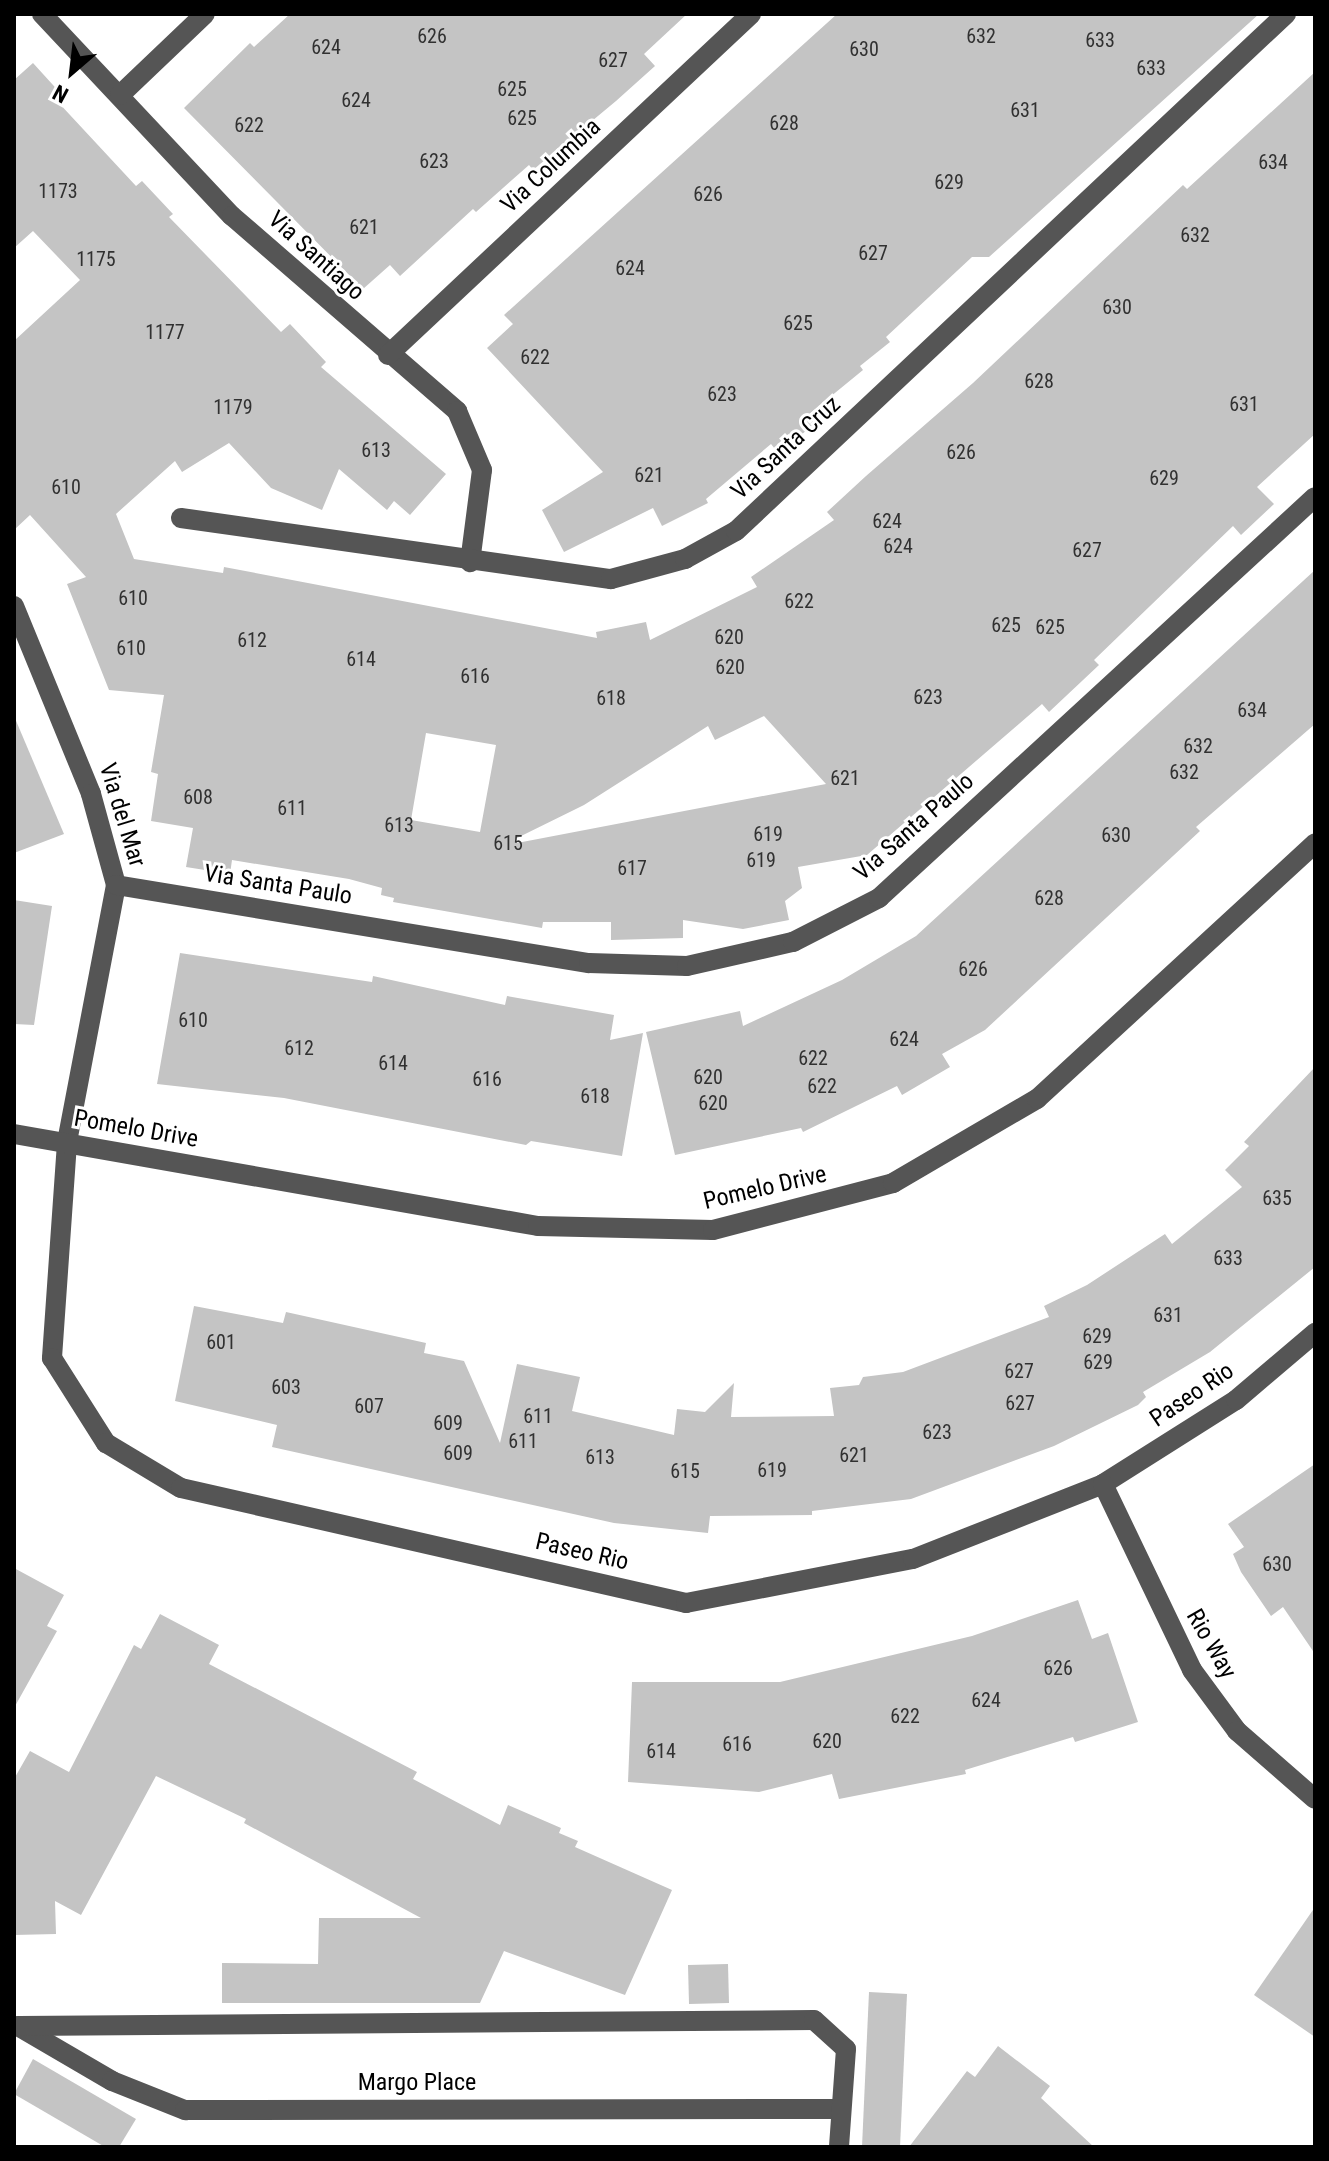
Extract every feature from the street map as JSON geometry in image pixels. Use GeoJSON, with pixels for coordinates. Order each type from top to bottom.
{"type":"FeatureCollection","features":[{"type":"Feature","properties":{"kind":"street","name":"Via Santiago"},"geometry":{"type":"LineString","coordinates":[[42,14],[232,216],[388,355],[457,411],[482,470],[470,562]]}},
{"type":"Feature","properties":{"kind":"street"},"geometry":{"type":"LineString","coordinates":[[120,95],[205,14]]}},
{"type":"Feature","properties":{"kind":"street","name":"Via Columbia"},"geometry":{"type":"LineString","coordinates":[[388,355],[751,14]]}},
{"type":"Feature","properties":{"kind":"street","name":"Via Santa Cruz"},"geometry":{"type":"LineString","coordinates":[[181,518],[470,562],[611,579],[685,559],[736,531],[1286,14]]}},
{"type":"Feature","properties":{"kind":"street","name":"Via Santa Paulo"},"geometry":{"type":"LineString","coordinates":[[116,885],[589,963],[687,966],[793,942],[879,898],[1315,497]]}},
{"type":"Feature","properties":{"kind":"street","name":"Via del Mar"},"geometry":{"type":"LineString","coordinates":[[14,606],[91,794],[116,885],[67,1143]]}},
{"type":"Feature","properties":{"kind":"street","name":"Pomelo Drive"},"geometry":{"type":"LineString","coordinates":[[14,1134],[538,1226],[713,1230],[893,1183],[1037,1099],[1315,843]]}},
{"type":"Feature","properties":{"kind":"street","name":"Paseo Rio"},"geometry":{"type":"LineString","coordinates":[[67,1143],[52,1358],[106,1443],[181,1488],[686,1603],[913,1559],[1103,1484],[1236,1400],[1315,1333]]}},
{"type":"Feature","properties":{"kind":"street","name":"Rio Way"},"geometry":{"type":"LineString","coordinates":[[1103,1484],[1192,1670],[1237,1731],[1315,1799]]}},
{"type":"Feature","properties":{"kind":"street"},"geometry":{"type":"LineString","coordinates":[[16,2026],[814,2020],[846,2049],[839,2147]]}},
{"type":"Feature","properties":{"kind":"street","name":"Margo Place"},"geometry":{"type":"LineString","coordinates":[[16,2026],[112,2081],[185,2110],[841,2109]]}},
{"type":"Feature","properties":{"kind":"building"},"geometry":{"type":"Polygon","coordinates":[[[290,14],[687,14],[644,54],[655,66],[616,101],[533,170],[529,165],[476,212],[473,209],[400,276],[390,265],[363,289],[184,108],[250,43],[254,47],[290,14]]]}},
{"type":"Feature","properties":{"kind":"building"},"geometry":{"type":"Polygon","coordinates":[[[837,14],[1259,14],[989,257],[972,257],[886,337],[890,342],[860,366],[863,370],[808,415],[815,423],[779,454],[771,444],[706,499],[708,503],[662,526],[653,508],[564,552],[542,510],[603,472],[487,348],[513,324],[504,315],[837,14]]]}},
{"type":"Feature","properties":{"kind":"building"},"geometry":{"type":"Polygon","coordinates":[[[33,63],[63,96],[57,101],[136,186],[142,181],[173,214],[169,217],[281,332],[290,324],[326,362],[321,367],[446,474],[410,515],[394,501],[387,510],[339,469],[322,510],[271,488],[229,443],[182,472],[175,461],[116,514],[134,559],[223,573],[224,567],[597,638],[596,632],[646,622],[650,640],[757,587],[751,577],[834,520],[827,512],[973,383],[1183,185],[1187,189],[1315,72],[1315,434],[1257,487],[1274,504],[1241,535],[1233,526],[1094,660],[1099,665],[1049,712],[1042,704],[867,855],[798,867],[802,888],[785,901],[789,920],[743,929],[683,920],[683,938],[611,940],[611,922],[543,922],[542,928],[393,902],[394,898],[381,895],[382,888],[349,879],[232,860],[230,874],[186,867],[193,828],[151,821],[158,774],[151,772],[164,695],[109,690],[67,584],[86,577],[30,515],[14,530],[14,341],[80,280],[33,231],[14,248],[14,80],[33,63]],[[764,716],[715,740],[708,726],[584,805],[515,839],[517,843],[826,784],[764,716]],[[426,733],[411,820],[480,832],[496,745],[426,733]]]}},
{"type":"Feature","properties":{"kind":"building"},"geometry":{"type":"Polygon","coordinates":[[[1315,570],[1315,724],[1196,827],[1200,831],[985,1030],[942,1054],[950,1067],[902,1095],[897,1086],[803,1132],[801,1128],[675,1155],[646,1032],[740,1011],[743,1026],[842,980],[916,936],[1315,570]]]}},
{"type":"Feature","properties":{"kind":"building"},"geometry":{"type":"Polygon","coordinates":[[[14,716],[64,834],[14,853],[14,716]]]}},
{"type":"Feature","properties":{"kind":"building"},"geometry":{"type":"Polygon","coordinates":[[[14,900],[52,906],[34,1025],[14,1024],[14,900]]]}},
{"type":"Feature","properties":{"kind":"building"},"geometry":{"type":"Polygon","coordinates":[[[180,953],[372,982],[373,976],[505,1005],[507,996],[614,1015],[610,1040],[643,1033],[622,1156],[531,1141],[526,1145],[284,1098],[157,1084],[180,953]]]}},
{"type":"Feature","properties":{"kind":"building"},"geometry":{"type":"Polygon","coordinates":[[[1315,1067],[1315,1267],[1210,1352],[1143,1392],[1146,1397],[1138,1405],[1054,1446],[911,1499],[812,1511],[812,1515],[710,1516],[708,1533],[614,1523],[272,1447],[277,1425],[175,1401],[194,1306],[283,1323],[286,1312],[426,1343],[424,1353],[464,1361],[500,1443],[517,1364],[580,1377],[572,1411],[674,1435],[677,1409],[705,1412],[734,1383],[731,1417],[834,1416],[830,1388],[859,1385],[863,1377],[903,1372],[1049,1317],[1044,1306],[1087,1285],[1165,1234],[1172,1244],[1242,1187],[1225,1170],[1249,1146],[1244,1142],[1315,1067]]]}},
{"type":"Feature","properties":{"kind":"building"},"geometry":{"type":"Polygon","coordinates":[[[1315,1464],[1315,1654],[1283,1607],[1271,1616],[1241,1572],[1233,1554],[1244,1547],[1228,1524],[1315,1464]]]}},
{"type":"Feature","properties":{"kind":"building"},"geometry":{"type":"Polygon","coordinates":[[[14,1568],[64,1595],[47,1626],[57,1631],[14,1708],[14,1568]]]}},
{"type":"Feature","properties":{"kind":"building"},"geometry":{"type":"Polygon","coordinates":[[[1078,1600],[1092,1639],[1108,1633],[1138,1722],[1075,1742],[1073,1737],[965,1770],[966,1774],[839,1799],[832,1774],[759,1792],[628,1782],[632,1682],[780,1682],[972,1636],[1078,1600]]]}},
{"type":"Feature","properties":{"kind":"building"},"geometry":{"type":"Polygon","coordinates":[[[160,1614],[219,1645],[209,1664],[417,1772],[413,1779],[500,1825],[508,1805],[561,1828],[559,1833],[578,1841],[575,1847],[672,1890],[625,1995],[504,1951],[480,2003],[222,2003],[222,1963],[318,1964],[319,1918],[421,1918],[244,1823],[246,1819],[156,1776],[81,1915],[55,1901],[56,1934],[14,1935],[14,1779],[30,1751],[69,1772],[134,1645],[141,1649],[160,1614]]]}},
{"type":"Feature","properties":{"kind":"building"},"geometry":{"type":"Polygon","coordinates":[[[1315,1907],[1315,2037],[1254,1995],[1315,1907]]]}},
{"type":"Feature","properties":{"kind":"building"},"geometry":{"type":"Polygon","coordinates":[[[728,1964],[729,2003],[689,2004],[688,1965],[728,1964]]]}},
{"type":"Feature","properties":{"kind":"building"},"geometry":{"type":"Polygon","coordinates":[[[869,1992],[907,1994],[900,2147],[862,2147],[869,1992]]]}},
{"type":"Feature","properties":{"kind":"building"},"geometry":{"type":"Polygon","coordinates":[[[998,2046],[1050,2086],[1041,2098],[1094,2147],[909,2147],[967,2071],[975,2077],[998,2046]]]}},
{"type":"Feature","properties":{"kind":"building"},"geometry":{"type":"Polygon","coordinates":[[[33,2059],[136,2119],[119,2147],[105,2147],[14,2094],[33,2059]]]}}]}
